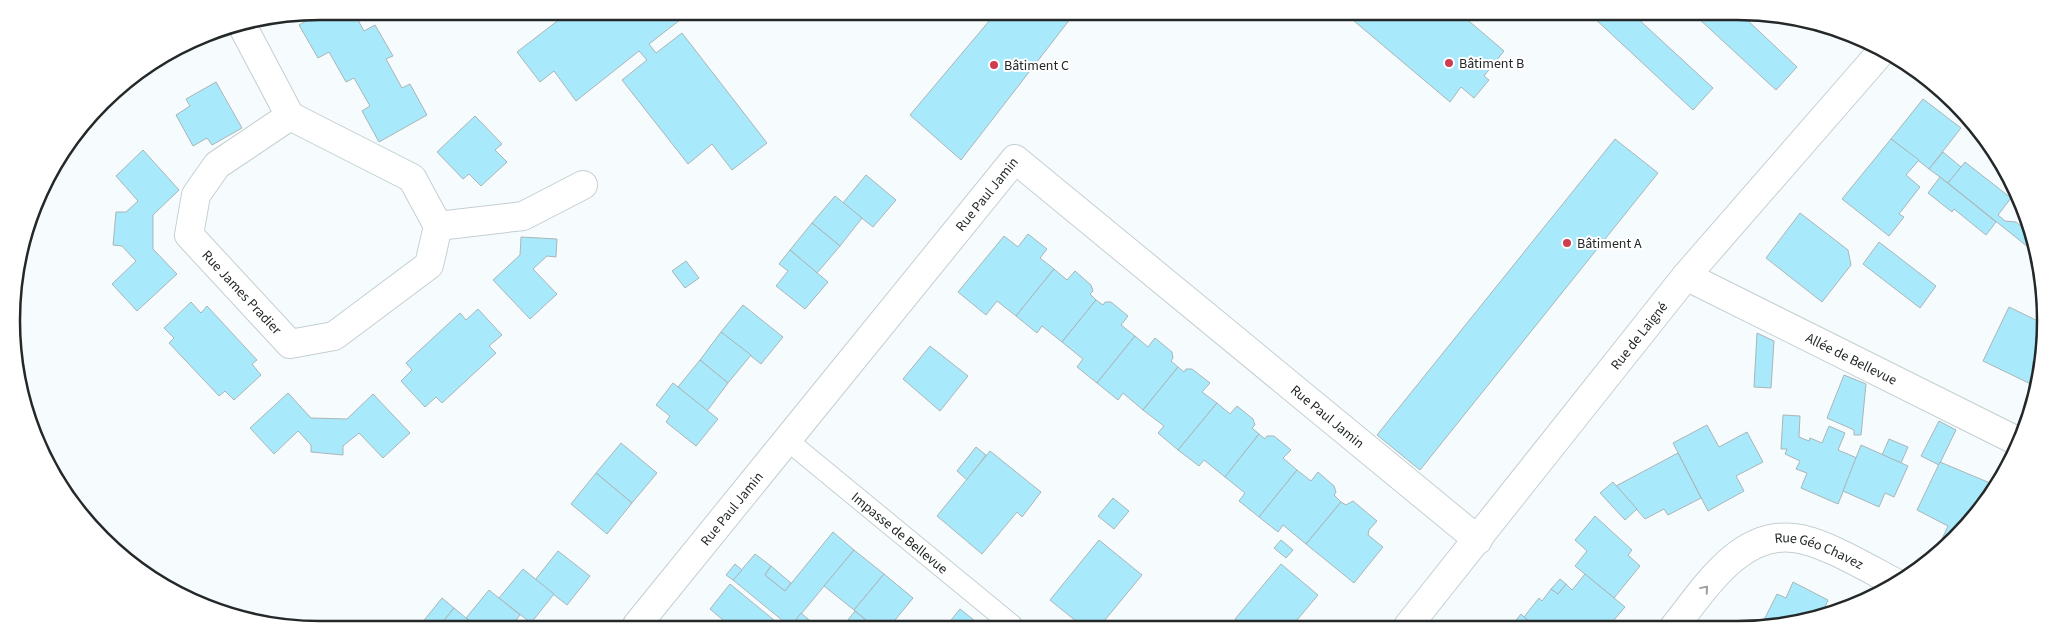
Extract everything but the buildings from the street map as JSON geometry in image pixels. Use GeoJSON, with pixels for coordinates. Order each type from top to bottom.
{"type":"FeatureCollection","features":[{"type":"Feature","properties":{"kind":"street"},"geometry":{"type":"LineString","coordinates":[[244,30],[290,116],[412,178],[438,226],[523,216],[583,185]]}},
{"type":"Feature","properties":{"kind":"street","name":"Rue de Laigné"},"geometry":{"type":"LineString","coordinates":[[1412,621],[1686,276],[1878,55]]}},
{"type":"Feature","properties":{"kind":"street","name":"Rue James Pradier"},"geometry":{"type":"LineString","coordinates":[[290,116],[217,165],[196,195],[189,235],[290,344],[334,336],[429,265],[438,226]]}},
{"type":"Feature","properties":{"kind":"street","name":"Rue Paul Jamin"},"geometry":{"type":"LineString","coordinates":[[640,621],[1015,159],[1478,540]]}},
{"type":"Feature","properties":{"kind":"street","name":"Allée de Bellevue"},"geometry":{"type":"LineString","coordinates":[[1686,276],[2012,439]]}},
{"type":"Feature","properties":{"kind":"street","name":"Rue Géo Chavez"},"geometry":{"type":"LineString","coordinates":[[1679,621],[1720,571],[1741,552],[1765,539],[1794,538],[1816,544],[1889,580]]}},
{"type":"Feature","properties":{"kind":"lane","name":"Impasse de Bellevue"},"geometry":{"type":"LineString","coordinates":[[787,440],[1007,621]]}},
{"type":"Feature","properties":{"kind":"place","name":"Bâtiment B"},"geometry":{"type":"Point","coordinates":[1449,63]}},
{"type":"Feature","properties":{"kind":"place","name":"Bâtiment C"},"geometry":{"type":"Point","coordinates":[994,65]}},
{"type":"Feature","properties":{"kind":"place","name":"Bâtiment A"},"geometry":{"type":"Point","coordinates":[1567,243]}}]}
